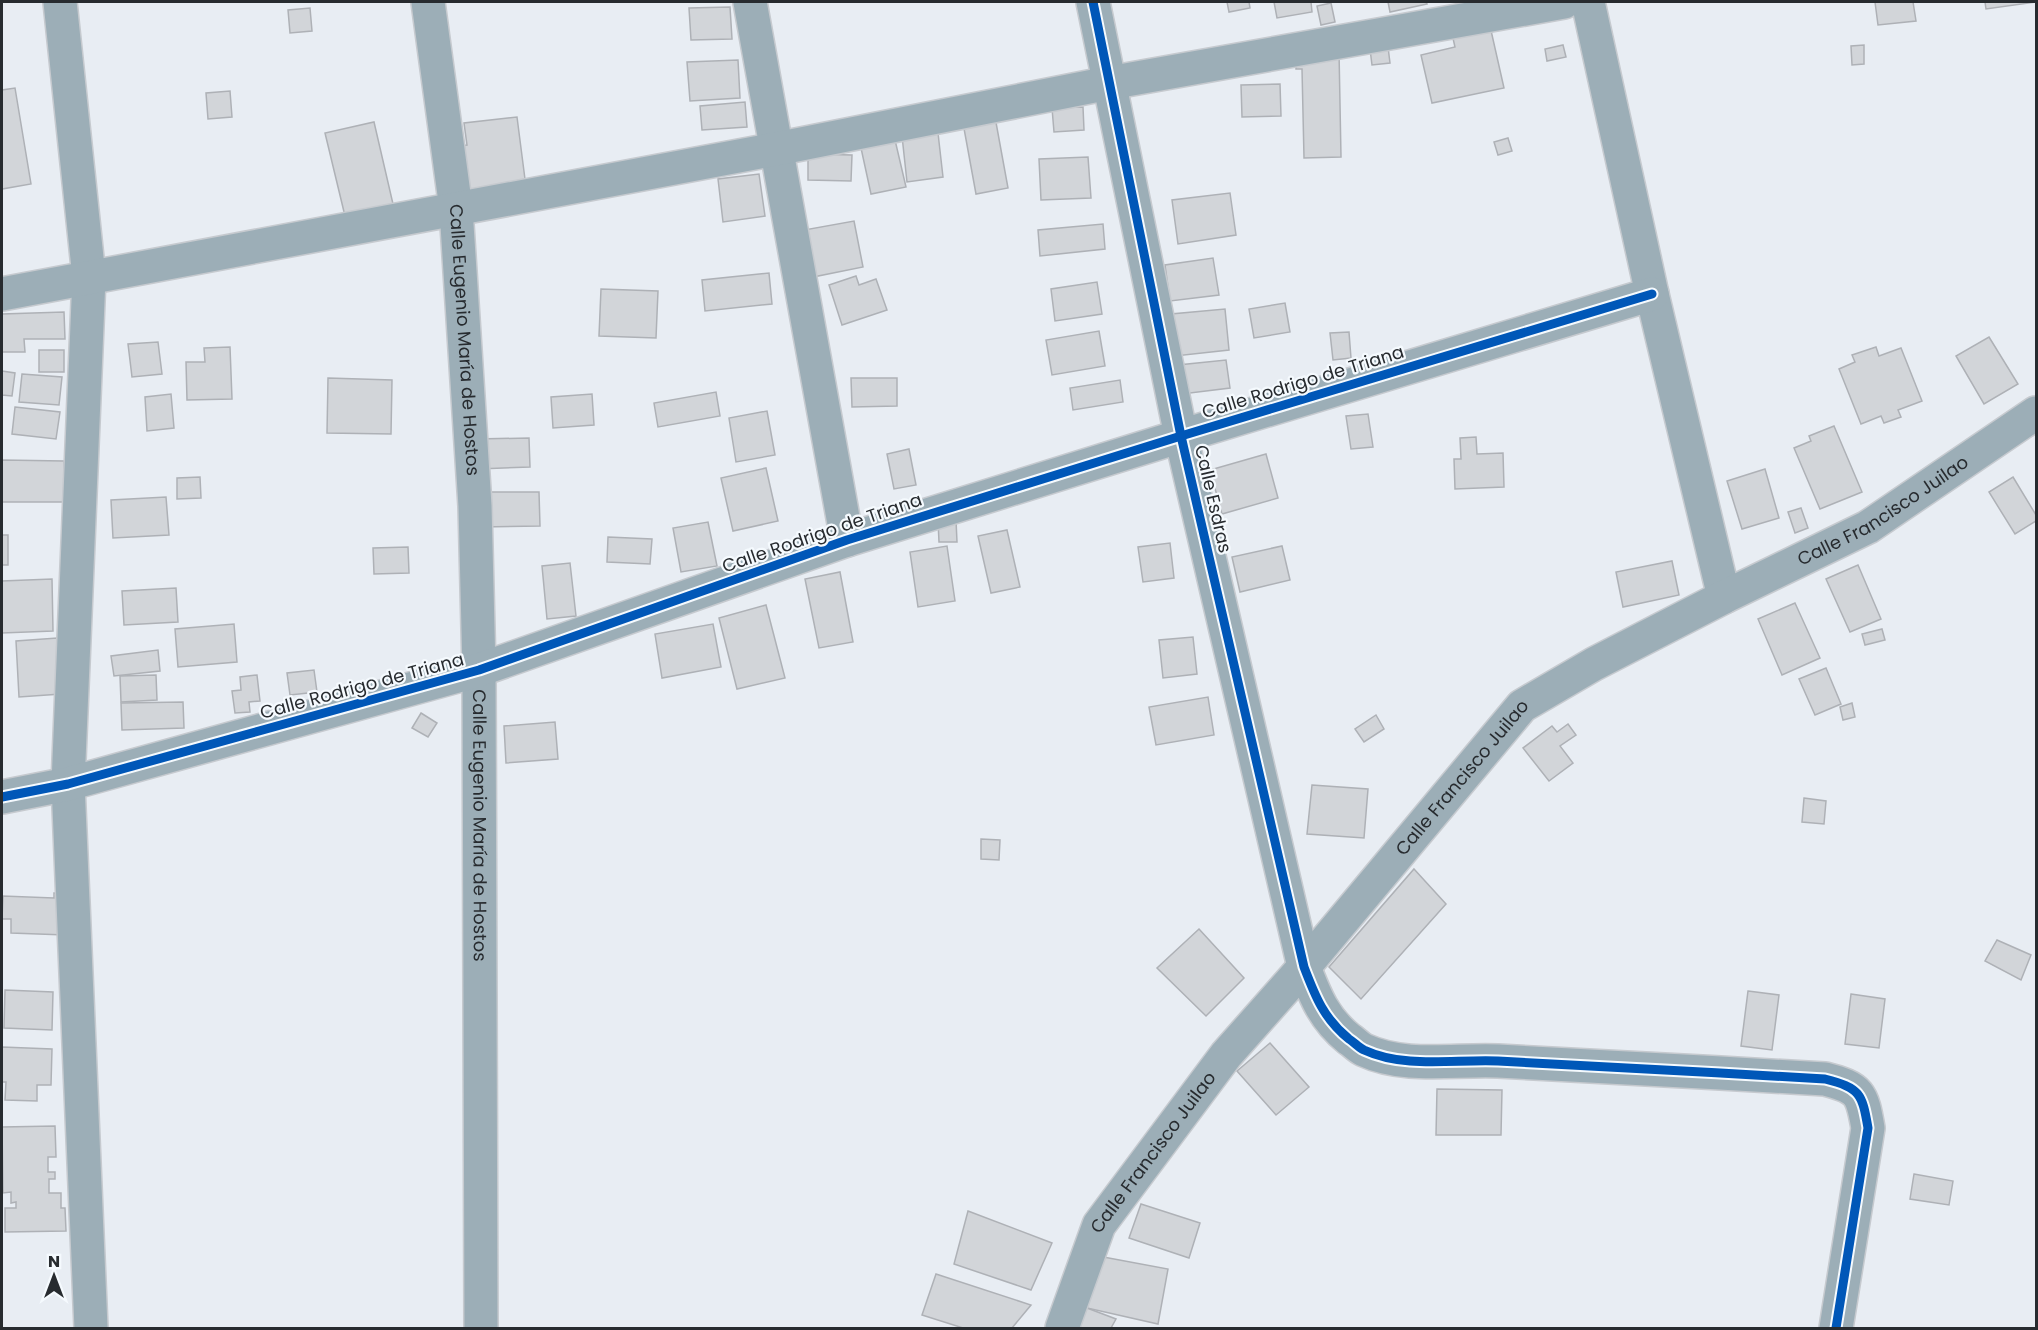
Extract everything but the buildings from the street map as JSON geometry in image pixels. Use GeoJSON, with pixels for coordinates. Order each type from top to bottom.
{"type":"FeatureCollection","features":[{"type":"Feature","properties":{"kind":"street"},"geometry":{"type":"LineString","coordinates":[[60,2],[89,277],[68,784],[91,1329]]}},
{"type":"Feature","properties":{"kind":"street","name":"Calle Eugenio María de Hostos"},"geometry":{"type":"LineString","coordinates":[[428,2],[456,209],[475,506],[479,670],[481,1329]]}},
{"type":"Feature","properties":{"kind":"street"},"geometry":{"type":"LineString","coordinates":[[750,2],[847,540]]}},
{"type":"Feature","properties":{"kind":"street","name":"Calle Esdras"},"geometry":{"type":"LineString","coordinates":[[1093,2],[1181,436],[1304,967],[1318,1004],[1337,1029],[1362,1049],[1391,1059],[1432,1062],[1492,1061],[1825,1079],[1848,1085],[1859,1096],[1865,1110],[1868,1128],[1836,1329]]}},
{"type":"Feature","properties":{"kind":"street"},"geometry":{"type":"LineString","coordinates":[[2,294],[776,149],[1109,83],[1564,2]]}},
{"type":"Feature","properties":{"kind":"street"},"geometry":{"type":"LineString","coordinates":[[1588,2],[1652,294],[1724,597]]}},
{"type":"Feature","properties":{"kind":"street","name":"Calle Rodrigo de Triana"},"geometry":{"type":"LineString","coordinates":[[2,797],[68,784],[479,670],[847,540],[1181,436],[1652,294]]}},
{"type":"Feature","properties":{"kind":"street","name":"Calle Francisco Juilao"},"geometry":{"type":"LineString","coordinates":[[1062,1329],[1099,1225],[1226,1055],[1304,967],[1522,706],[1594,664],[1868,527],[2037,413]]}},
{"type":"Feature","properties":{"kind":"cycle path"},"geometry":{"type":"LineString","coordinates":[[1093,2],[1181,436],[1304,967],[1321,1006],[1340,1031],[1364,1050],[1396,1059],[1430,1062],[1498,1061],[1825,1079],[1852,1089],[1861,1099],[1868,1128],[1836,1328]]}},
{"type":"Feature","properties":{"kind":"cycle path"},"geometry":{"type":"LineString","coordinates":[[2,797],[68,784],[479,670],[847,540],[1181,436],[1652,294]]}}]}
